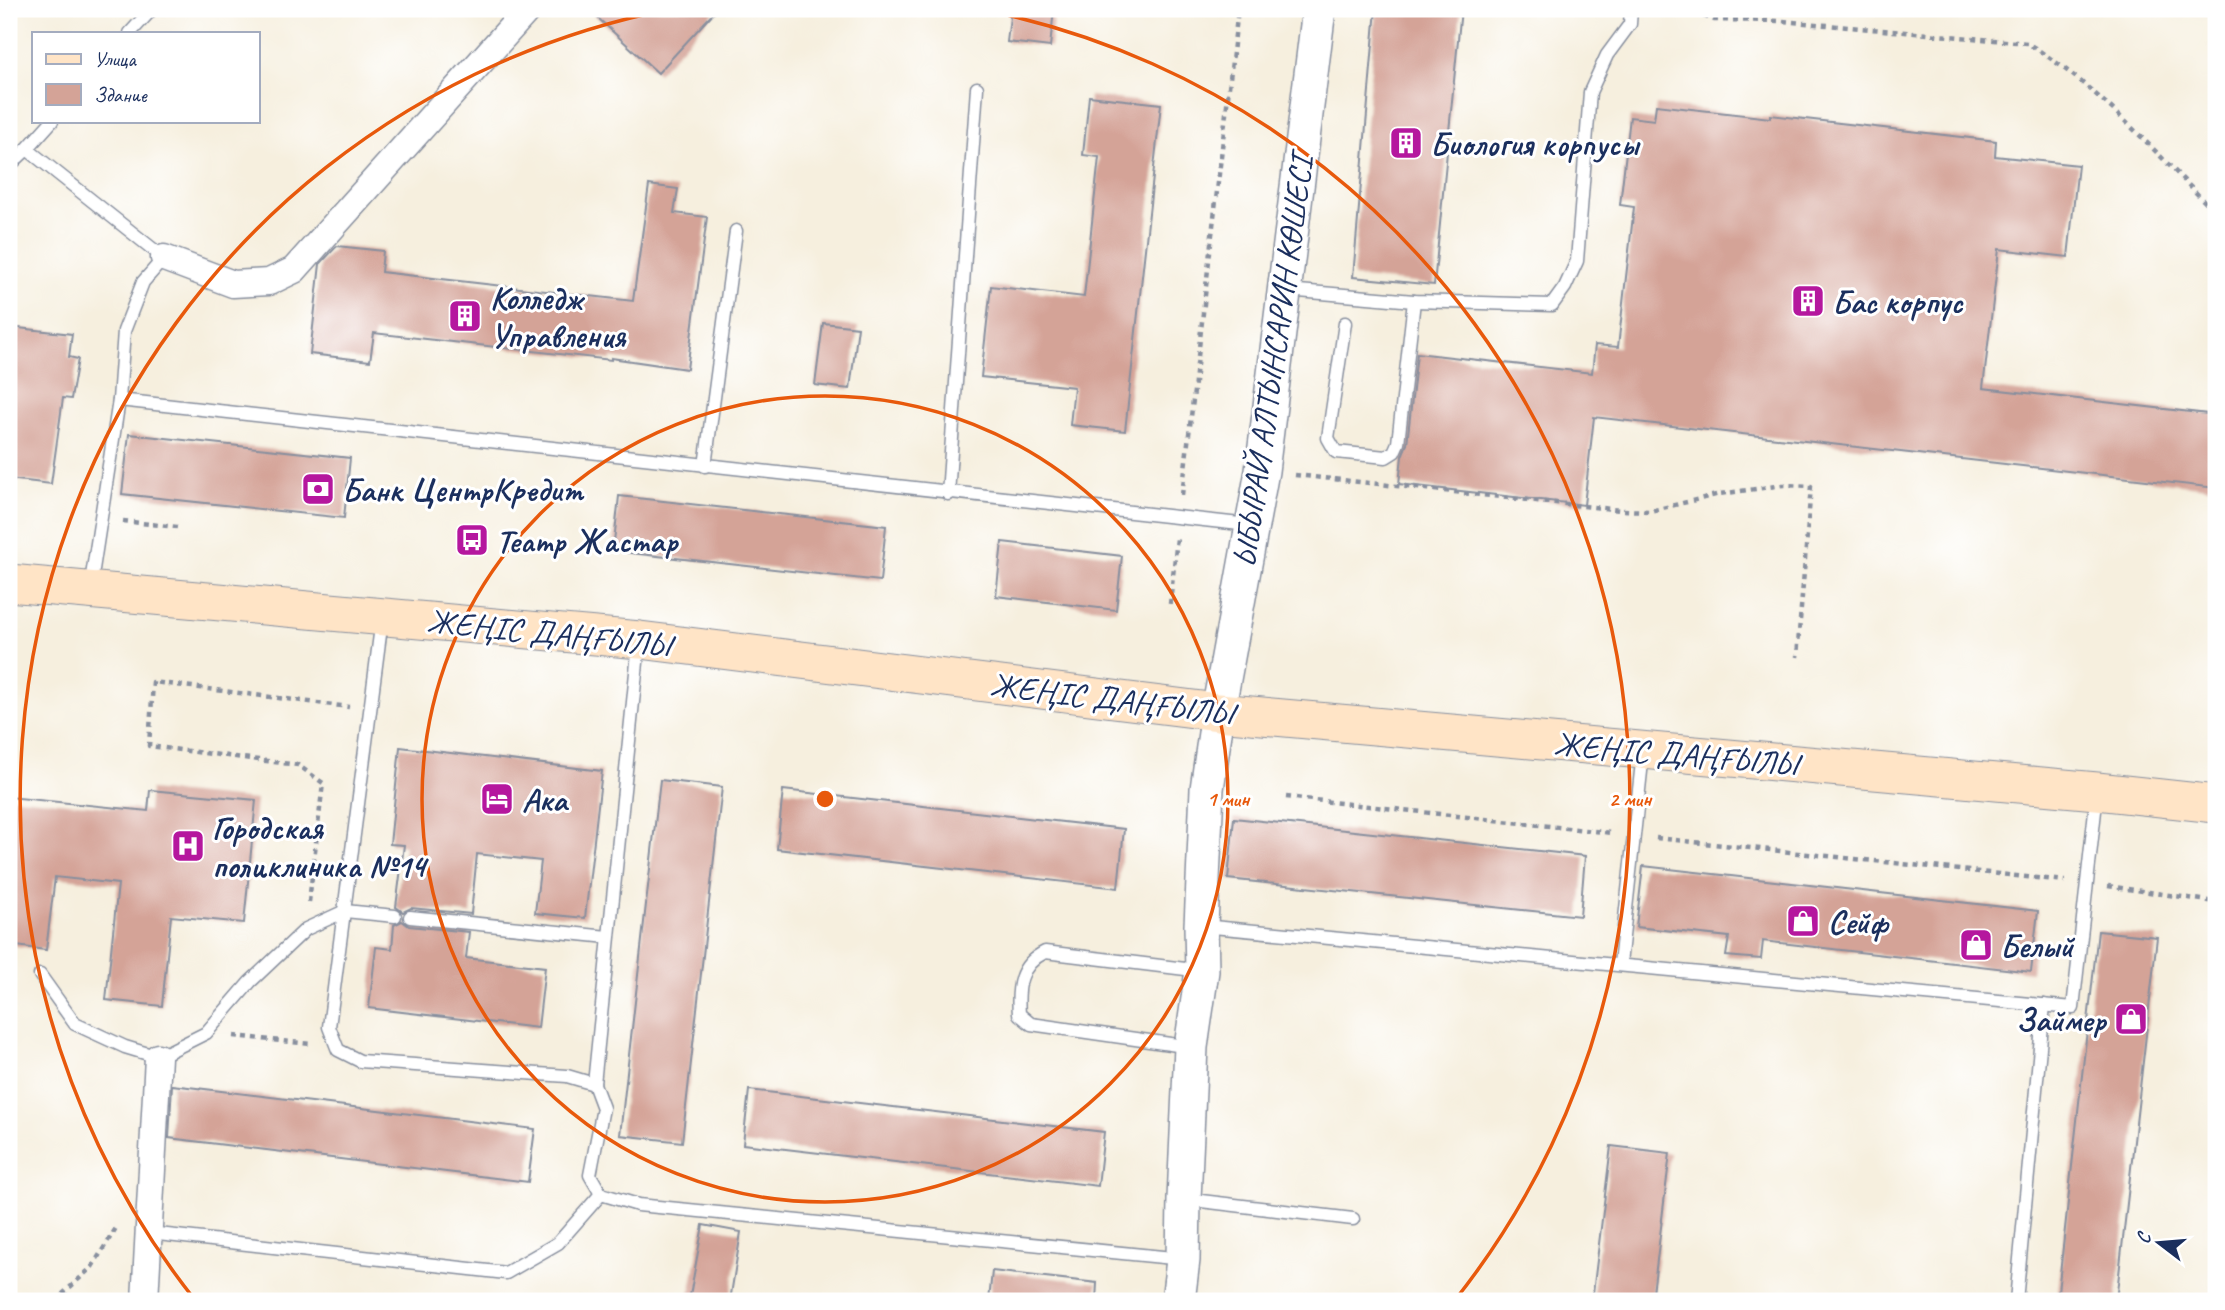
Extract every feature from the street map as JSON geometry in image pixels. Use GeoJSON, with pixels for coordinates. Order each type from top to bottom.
{"type":"FeatureCollection","features":[{"type":"Feature","properties":{"kind":"main road","name":"ЖЕҢІС ДАҢҒЫЛЫ"},"geometry":{"type":"LineString","coordinates":[[9,583],[640,640],[1219,712],[2216,804]]}},
{"type":"Feature","properties":{"kind":"street"},"geometry":{"type":"LineString","coordinates":[[164,258],[233,284],[269,282],[294,270],[528,9]]}},
{"type":"Feature","properties":{"kind":"street","name":"ЫБЫРАЙ АЛТЫНСАРИН КӨШЕСІ"},"geometry":{"type":"LineString","coordinates":[[1178,1301],[1183,1259],[1191,1047],[1202,971],[1201,926],[1207,789],[1262,471],[1319,9]]}},
{"type":"Feature","properties":{"kind":"street"},"geometry":{"type":"LineString","coordinates":[[145,1301],[158,1057]]}},
{"type":"Feature","properties":{"kind":"lane"},"geometry":{"type":"LineString","coordinates":[[131,32],[152,9]]}},
{"type":"Feature","properties":{"kind":"lane"},"geometry":{"type":"LineString","coordinates":[[1283,289],[1414,301],[1552,305],[1565,287],[1577,261],[1590,92],[1606,55],[1630,24],[1631,9]]}},
{"type":"Feature","properties":{"kind":"lane"},"geometry":{"type":"LineString","coordinates":[[948,494],[977,88]]}},
{"type":"Feature","properties":{"kind":"lane"},"geometry":{"type":"LineString","coordinates":[[9,166],[51,122]]}},
{"type":"Feature","properties":{"kind":"lane"},"geometry":{"type":"LineString","coordinates":[[27,149],[164,258],[143,282],[124,331],[119,400],[90,589]]}},
{"type":"Feature","properties":{"kind":"lane"},"geometry":{"type":"LineString","coordinates":[[705,466],[736,232]]}},
{"type":"Feature","properties":{"kind":"lane"},"geometry":{"type":"LineString","coordinates":[[1345,323],[1328,438],[1336,452],[1386,457],[1394,452],[1398,443],[1414,301]]}},
{"type":"Feature","properties":{"kind":"lane"},"geometry":{"type":"LineString","coordinates":[[119,400],[1253,526]]}},
{"type":"Feature","properties":{"kind":"lane"},"geometry":{"type":"LineString","coordinates":[[382,617],[329,1027],[338,1050],[360,1061],[567,1076],[594,1084]]}},
{"type":"Feature","properties":{"kind":"lane"},"geometry":{"type":"LineString","coordinates":[[640,640],[594,1084],[603,1108],[590,1175],[601,1194],[638,1205],[1183,1259]]}},
{"type":"Feature","properties":{"kind":"lane"},"geometry":{"type":"LineString","coordinates":[[1620,964],[1644,750]]}},
{"type":"Feature","properties":{"kind":"lane"},"geometry":{"type":"LineString","coordinates":[[1201,926],[2073,1008],[2097,791]]}},
{"type":"Feature","properties":{"kind":"lane"},"geometry":{"type":"LineString","coordinates":[[40,975],[75,1024],[125,1047],[158,1057],[205,1033],[250,982],[306,929],[345,911],[395,916]]}},
{"type":"Feature","properties":{"kind":"lane"},"geometry":{"type":"LineString","coordinates":[[410,917],[608,937]]}},
{"type":"Feature","properties":{"kind":"lane"},"geometry":{"type":"LineString","coordinates":[[1191,1047],[1031,1024],[1019,1014],[1017,993],[1024,971],[1032,958],[1045,952],[1202,971]]}},
{"type":"Feature","properties":{"kind":"lane"},"geometry":{"type":"LineString","coordinates":[[2015,1301],[2044,1005]]}},
{"type":"Feature","properties":{"kind":"lane"},"geometry":{"type":"LineString","coordinates":[[149,1233],[506,1273],[558,1243],[601,1194]]}},
{"type":"Feature","properties":{"kind":"lane"},"geometry":{"type":"LineString","coordinates":[[1184,1199],[1353,1219]]}},
{"type":"Feature","properties":{"kind":"path"},"geometry":{"type":"LineString","coordinates":[[1170,604],[1238,9]]}},
{"type":"Feature","properties":{"kind":"path"},"geometry":{"type":"LineString","coordinates":[[1685,9],[1714,20],[1782,21],[2027,43],[2055,60],[2110,109],[2216,213]]}},
{"type":"Feature","properties":{"kind":"path"},"geometry":{"type":"LineString","coordinates":[[1262,471],[1650,511],[1720,494],[1783,485],[1811,486],[1797,657]]}},
{"type":"Feature","properties":{"kind":"path"},"geometry":{"type":"LineString","coordinates":[[101,519],[177,527]]}},
{"type":"Feature","properties":{"kind":"path"},"geometry":{"type":"LineString","coordinates":[[306,929],[323,783],[298,765],[149,746],[153,682],[370,710]]}},
{"type":"Feature","properties":{"kind":"path"},"geometry":{"type":"LineString","coordinates":[[1286,797],[2087,883],[2216,902]]}},
{"type":"Feature","properties":{"kind":"path"},"geometry":{"type":"LineString","coordinates":[[205,1033],[310,1044],[329,1027]]}},
{"type":"Feature","properties":{"kind":"path"},"geometry":{"type":"LineString","coordinates":[[55,1301],[92,1267],[115,1233],[118,1219]]}},
{"type":"Feature","properties":{"kind":"building"},"geometry":{"type":"Polygon","coordinates":[[[588,9],[717,9],[658,73],[588,9]]]}},
{"type":"Feature","properties":{"kind":"building"},"geometry":{"type":"Polygon","coordinates":[[[1011,9],[1054,9],[1050,47],[1007,42],[1011,9]]]}},
{"type":"Feature","properties":{"kind":"building","name":"Биология корпусы"},"geometry":{"type":"Polygon","coordinates":[[[1376,9],[1461,9],[1434,285],[1353,277],[1376,9]]]}},
{"type":"Feature","properties":{"kind":"building"},"geometry":{"type":"Polygon","coordinates":[[[1089,96],[1161,104],[1125,431],[1070,425],[1074,387],[981,377],[991,286],[1084,297],[1099,157],[1083,155],[1089,96]]]}},
{"type":"Feature","properties":{"kind":"building","name":"Бас корпус"},"geometry":{"type":"Polygon","coordinates":[[[1656,105],[1996,141],[1995,156],[2078,165],[2068,257],[1999,249],[1983,388],[2216,415],[2216,488],[1594,417],[1584,505],[1399,484],[1402,456],[1407,444],[1417,353],[1592,373],[1595,345],[1618,347],[1634,207],[1620,205],[1630,117],[1654,120],[1656,105]]]}},
{"type":"Feature","properties":{"kind":"building","name":"Колледж Управления"},"geometry":{"type":"Polygon","coordinates":[[[649,185],[678,189],[674,213],[707,217],[687,369],[611,358],[374,333],[370,361],[310,354],[320,264],[337,246],[383,251],[381,272],[633,301],[649,185]]]}},
{"type":"Feature","properties":{"kind":"building"},"geometry":{"type":"Polygon","coordinates":[[[823,323],[858,327],[850,389],[815,385],[823,323]]]}},
{"type":"Feature","properties":{"kind":"building"},"geometry":{"type":"Polygon","coordinates":[[[9,327],[72,334],[69,357],[78,359],[71,399],[63,398],[51,484],[9,479],[9,327]]]}},
{"type":"Feature","properties":{"kind":"building"},"geometry":{"type":"Polygon","coordinates":[[[129,434],[350,458],[344,518],[122,494],[129,434]]]}},
{"type":"Feature","properties":{"kind":"building"},"geometry":{"type":"Polygon","coordinates":[[[619,496],[886,526],[880,581],[613,551],[619,496]]]}},
{"type":"Feature","properties":{"kind":"building"},"geometry":{"type":"Polygon","coordinates":[[[1002,542],[1122,556],[1116,610],[996,596],[1002,542]]]}},
{"type":"Feature","properties":{"kind":"building"},"geometry":{"type":"Polygon","coordinates":[[[400,747],[602,771],[585,918],[535,913],[541,861],[477,854],[471,914],[411,908],[403,912],[396,907],[404,845],[390,844],[400,747]]]}},
{"type":"Feature","properties":{"kind":"building"},"geometry":{"type":"Polygon","coordinates":[[[660,780],[722,787],[682,1142],[620,1135],[660,780]]]}},
{"type":"Feature","properties":{"kind":"building"},"geometry":{"type":"Polygon","coordinates":[[[150,790],[256,800],[244,923],[171,916],[162,1006],[106,1000],[118,884],[55,877],[46,950],[9,945],[9,797],[148,811],[150,790]]]}},
{"type":"Feature","properties":{"kind":"building"},"geometry":{"type":"Polygon","coordinates":[[[783,790],[1124,829],[1118,888],[777,849],[783,790]]]}},
{"type":"Feature","properties":{"kind":"building"},"geometry":{"type":"Polygon","coordinates":[[[1234,818],[1585,856],[1580,916],[1228,879],[1234,818]]]}},
{"type":"Feature","properties":{"kind":"building"},"geometry":{"type":"Polygon","coordinates":[[[1643,866],[2038,911],[2031,972],[1763,941],[1761,959],[1726,956],[1729,937],[1636,927],[1643,866]]]}},
{"type":"Feature","properties":{"kind":"building"},"geometry":{"type":"Polygon","coordinates":[[[402,921],[409,926],[469,932],[466,958],[545,967],[538,1028],[369,1008],[376,947],[392,949],[394,925],[402,921]]]}},
{"type":"Feature","properties":{"kind":"building"},"geometry":{"type":"Polygon","coordinates":[[[2098,931],[2157,937],[2116,1301],[2057,1301],[2098,931]]]}},
{"type":"Feature","properties":{"kind":"building"},"geometry":{"type":"Polygon","coordinates":[[[172,1085],[535,1129],[528,1182],[169,1138],[172,1085]]]}},
{"type":"Feature","properties":{"kind":"building"},"geometry":{"type":"Polygon","coordinates":[[[749,1090],[1104,1132],[1098,1186],[743,1144],[749,1090]]]}},
{"type":"Feature","properties":{"kind":"building"},"geometry":{"type":"Polygon","coordinates":[[[1611,1146],[1670,1153],[1652,1301],[1592,1301],[1611,1146]]]}},
{"type":"Feature","properties":{"kind":"building"},"geometry":{"type":"Polygon","coordinates":[[[703,1225],[741,1232],[730,1301],[689,1301],[703,1225]]]}},
{"type":"Feature","properties":{"kind":"building"},"geometry":{"type":"Polygon","coordinates":[[[992,1271],[1097,1283],[1096,1301],[989,1301],[992,1271]]]}},
{"type":"Feature","properties":{"kind":"place","name":"Биология корпусы"},"geometry":{"type":"Point","coordinates":[1406,143]}},
{"type":"Feature","properties":{"kind":"place","name":"Бас корпус"},"geometry":{"type":"Point","coordinates":[1808,301]}},
{"type":"Feature","properties":{"kind":"place","name":"Колледж Управления"},"geometry":{"type":"Point","coordinates":[465,316]}},
{"type":"Feature","properties":{"kind":"place","name":"Банк ЦентрКредит"},"geometry":{"type":"Point","coordinates":[318,489]}},
{"type":"Feature","properties":{"kind":"place","name":"Театр Жастар"},"geometry":{"type":"Point","coordinates":[472,540]}},
{"type":"Feature","properties":{"kind":"place","name":"Ака"},"geometry":{"type":"Point","coordinates":[497,799]}},
{"type":"Feature","properties":{"kind":"place","name":"Городская поликлиника №14"},"geometry":{"type":"Point","coordinates":[188,846]}},
{"type":"Feature","properties":{"kind":"place","name":"Сейф"},"geometry":{"type":"Point","coordinates":[1803,921]}},
{"type":"Feature","properties":{"kind":"place","name":"Белый"},"geometry":{"type":"Point","coordinates":[1976,945]}},
{"type":"Feature","properties":{"kind":"place","name":"Займер"},"geometry":{"type":"Point","coordinates":[2131,1019]}}]}
